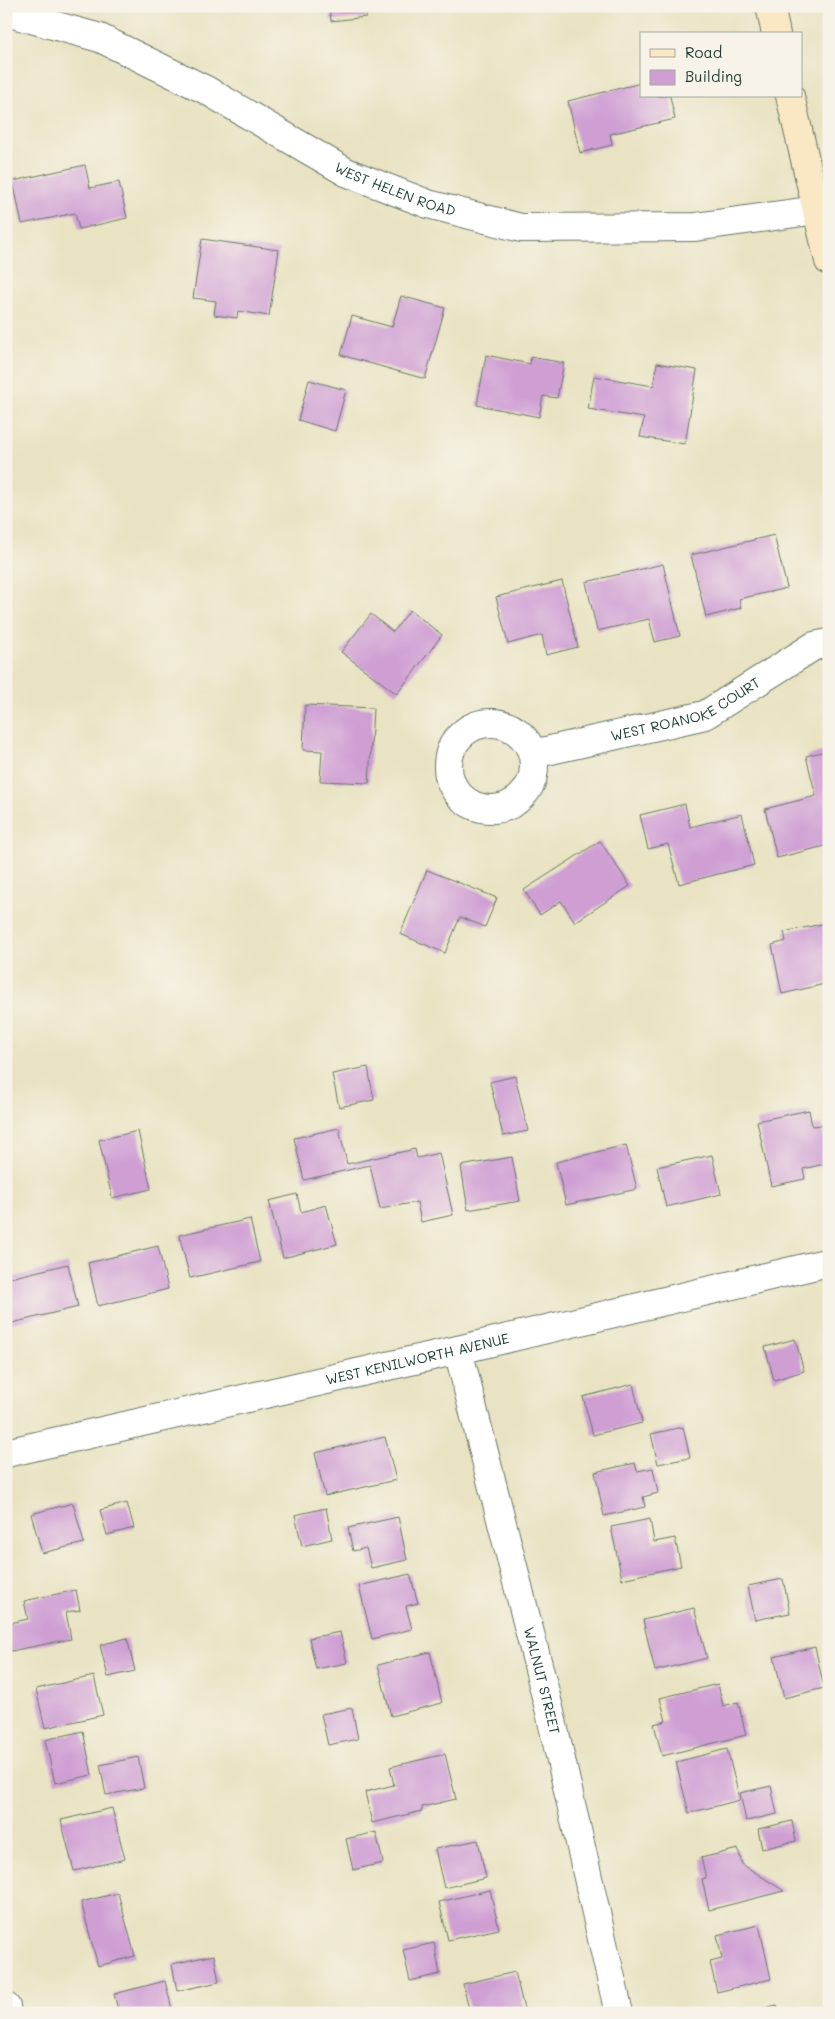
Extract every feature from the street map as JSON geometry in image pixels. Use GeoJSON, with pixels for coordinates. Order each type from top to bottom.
{"type":"FeatureCollection","features":[{"type":"Feature","properties":{"kind":"main road"},"geometry":{"type":"LineString","coordinates":[[770,6],[776,32]]}},
{"type":"Feature","properties":{"kind":"main road"},"geometry":{"type":"LineString","coordinates":[[790,98],[829,261]]}},
{"type":"Feature","properties":{"kind":"street","name":"WEST HELEN ROAD"},"geometry":{"type":"LineString","coordinates":[[6,12],[100,38],[206,90],[346,172],[428,204],[520,228],[695,227],[817,210]]}},
{"type":"Feature","properties":{"kind":"street","name":"WEST ROANOKE COURT"},"geometry":{"type":"LineString","coordinates":[[533,754],[705,715],[814,646],[829,643]]}},
{"type":"Feature","properties":{"kind":"street","name":"WEST KENILWORTH AVENUE"},"geometry":{"type":"LineString","coordinates":[[6,1453],[458,1350],[829,1262]]}},
{"type":"Feature","properties":{"kind":"street","name":"WALNUT STREET"},"geometry":{"type":"LineString","coordinates":[[458,1350],[550,1712],[619,2013]]}},
{"type":"Feature","properties":{"kind":"street"},"geometry":{"type":"LineString","coordinates":[[6,2007],[8,2013]]}},
{"type":"Feature","properties":{"kind":"building"},"geometry":{"type":"Polygon","coordinates":[[[329,6],[365,6],[366,17],[331,21],[329,6]]]}},
{"type":"Feature","properties":{"kind":"building"},"geometry":{"type":"Polygon","coordinates":[[[640,83],[640,98],[670,98],[675,119],[610,134],[612,145],[580,153],[568,101],[640,83]]]}},
{"type":"Feature","properties":{"kind":"building"},"geometry":{"type":"Polygon","coordinates":[[[85,165],[90,188],[119,182],[127,218],[79,229],[75,213],[22,224],[13,181],[85,165]]]}},
{"type":"Feature","properties":{"kind":"building"},"geometry":{"type":"Polygon","coordinates":[[[202,239],[279,250],[269,316],[238,311],[237,318],[214,315],[216,301],[193,298],[202,239]]]}},
{"type":"Feature","properties":{"kind":"building"},"geometry":{"type":"Polygon","coordinates":[[[401,296],[445,308],[425,379],[341,355],[352,316],[392,327],[401,296]]]}},
{"type":"Feature","properties":{"kind":"building"},"geometry":{"type":"Polygon","coordinates":[[[486,355],[530,364],[531,357],[564,363],[557,398],[543,396],[539,417],[477,405],[486,355]]]}},
{"type":"Feature","properties":{"kind":"building"},"geometry":{"type":"Polygon","coordinates":[[[657,363],[697,370],[685,444],[640,437],[644,418],[588,409],[594,376],[653,386],[657,363]]]}},
{"type":"Feature","properties":{"kind":"building"},"geometry":{"type":"Polygon","coordinates":[[[309,380],[346,390],[335,431],[298,420],[309,380]]]}},
{"type":"Feature","properties":{"kind":"building"},"geometry":{"type":"Polygon","coordinates":[[[774,535],[787,588],[739,599],[741,608],[706,617],[691,555],[774,535]]]}},
{"type":"Feature","properties":{"kind":"building"},"geometry":{"type":"Polygon","coordinates":[[[663,564],[680,636],[655,642],[649,619],[597,631],[586,582],[663,564]]]}},
{"type":"Feature","properties":{"kind":"building"},"geometry":{"type":"Polygon","coordinates":[[[562,581],[578,647],[546,655],[542,635],[508,644],[496,597],[562,581]]]}},
{"type":"Feature","properties":{"kind":"building"},"geometry":{"type":"Polygon","coordinates":[[[410,610],[442,635],[397,694],[341,652],[371,614],[393,632],[410,610]]]}},
{"type":"Feature","properties":{"kind":"building"},"geometry":{"type":"Polygon","coordinates":[[[305,705],[373,708],[369,783],[320,781],[322,751],[303,750],[305,705]]]}},
{"type":"Feature","properties":{"kind":"building"},"geometry":{"type":"Polygon","coordinates":[[[829,750],[829,845],[777,858],[765,809],[816,796],[806,756],[829,750]]]}},
{"type":"Feature","properties":{"kind":"building"},"geometry":{"type":"Polygon","coordinates":[[[685,804],[690,827],[742,814],[754,865],[679,884],[668,844],[648,849],[640,815],[685,804]]]}},
{"type":"Feature","properties":{"kind":"building"},"geometry":{"type":"Polygon","coordinates":[[[600,841],[630,886],[575,922],[561,901],[540,915],[524,890],[600,841]]]}},
{"type":"Feature","properties":{"kind":"building"},"geometry":{"type":"Polygon","coordinates":[[[427,870],[497,898],[485,927],[460,917],[445,953],[400,934],[427,870]]]}},
{"type":"Feature","properties":{"kind":"building"},"geometry":{"type":"Polygon","coordinates":[[[822,924],[829,948],[829,983],[782,994],[772,945],[786,941],[784,932],[822,924]]]}},
{"type":"Feature","properties":{"kind":"building"},"geometry":{"type":"Polygon","coordinates":[[[368,1067],[374,1100],[339,1107],[332,1074],[368,1067]]]}},
{"type":"Feature","properties":{"kind":"building"},"geometry":{"type":"Polygon","coordinates":[[[515,1076],[528,1131],[503,1136],[490,1082],[515,1076]]]}},
{"type":"Feature","properties":{"kind":"building"},"geometry":{"type":"Polygon","coordinates":[[[809,1110],[812,1126],[822,1125],[829,1163],[803,1169],[805,1179],[771,1186],[757,1121],[809,1110]]]}},
{"type":"Feature","properties":{"kind":"building"},"geometry":{"type":"Polygon","coordinates":[[[339,1128],[347,1164],[415,1149],[417,1158],[439,1153],[453,1215],[421,1222],[417,1202],[380,1209],[370,1165],[304,1180],[294,1138],[339,1128]]]}},
{"type":"Feature","properties":{"kind":"building"},"geometry":{"type":"Polygon","coordinates":[[[138,1131],[151,1189],[112,1198],[99,1140],[138,1131]]]}},
{"type":"Feature","properties":{"kind":"building"},"geometry":{"type":"Polygon","coordinates":[[[626,1145],[637,1189],[566,1205],[556,1162],[626,1145]]]}},
{"type":"Feature","properties":{"kind":"building"},"geometry":{"type":"Polygon","coordinates":[[[712,1155],[721,1194],[666,1207],[657,1167],[712,1155]]]}},
{"type":"Feature","properties":{"kind":"building"},"geometry":{"type":"Polygon","coordinates":[[[512,1157],[520,1201],[468,1210],[461,1166],[512,1157]]]}},
{"type":"Feature","properties":{"kind":"building"},"geometry":{"type":"Polygon","coordinates":[[[297,1194],[301,1212],[326,1205],[337,1244],[283,1258],[269,1201],[297,1194]]]}},
{"type":"Feature","properties":{"kind":"building"},"geometry":{"type":"Polygon","coordinates":[[[250,1219],[260,1262],[190,1278],[179,1235],[250,1219]]]}},
{"type":"Feature","properties":{"kind":"building"},"geometry":{"type":"Polygon","coordinates":[[[158,1246],[168,1289],[98,1306],[88,1263],[158,1246]]]}},
{"type":"Feature","properties":{"kind":"building"},"geometry":{"type":"Polygon","coordinates":[[[68,1264],[78,1307],[8,1324],[6,1279],[68,1264]]]}},
{"type":"Feature","properties":{"kind":"building"},"geometry":{"type":"Polygon","coordinates":[[[795,1339],[804,1371],[774,1380],[765,1347],[795,1339]]]}},
{"type":"Feature","properties":{"kind":"building"},"geometry":{"type":"Polygon","coordinates":[[[633,1384],[642,1423],[593,1435],[583,1397],[633,1384]]]}},
{"type":"Feature","properties":{"kind":"building"},"geometry":{"type":"Polygon","coordinates":[[[683,1427],[690,1458],[658,1464],[651,1434],[683,1427]]]}},
{"type":"Feature","properties":{"kind":"building"},"geometry":{"type":"Polygon","coordinates":[[[385,1437],[396,1480],[325,1496],[315,1453],[385,1437]]]}},
{"type":"Feature","properties":{"kind":"building"},"geometry":{"type":"Polygon","coordinates":[[[635,1463],[637,1471],[653,1468],[658,1493],[643,1497],[645,1507],[604,1516],[595,1472],[635,1463]]]}},
{"type":"Feature","properties":{"kind":"building"},"geometry":{"type":"Polygon","coordinates":[[[73,1503],[84,1543],[42,1553],[31,1514],[73,1503]]]}},
{"type":"Feature","properties":{"kind":"building"},"geometry":{"type":"Polygon","coordinates":[[[127,1503],[134,1528],[107,1535],[100,1510],[127,1503]]]}},
{"type":"Feature","properties":{"kind":"building"},"geometry":{"type":"Polygon","coordinates":[[[326,1508],[332,1539],[302,1546],[295,1515],[326,1508]]]}},
{"type":"Feature","properties":{"kind":"building"},"geometry":{"type":"Polygon","coordinates":[[[398,1517],[407,1560],[371,1568],[366,1548],[353,1551],[348,1528],[398,1517]]]}},
{"type":"Feature","properties":{"kind":"building"},"geometry":{"type":"Polygon","coordinates":[[[650,1519],[654,1542],[675,1538],[681,1566],[622,1579],[611,1527],[650,1519]]]}},
{"type":"Feature","properties":{"kind":"building"},"geometry":{"type":"Polygon","coordinates":[[[410,1574],[418,1603],[406,1606],[412,1629],[372,1639],[359,1586],[410,1574]]]}},
{"type":"Feature","properties":{"kind":"building"},"geometry":{"type":"Polygon","coordinates":[[[783,1579],[790,1613],[755,1620],[748,1586],[783,1579]]]}},
{"type":"Feature","properties":{"kind":"building"},"geometry":{"type":"Polygon","coordinates":[[[76,1590],[80,1610],[66,1612],[71,1639],[11,1651],[6,1624],[28,1619],[24,1601],[76,1590]]]}},
{"type":"Feature","properties":{"kind":"building"},"geometry":{"type":"Polygon","coordinates":[[[694,1608],[707,1658],[655,1671],[643,1620],[694,1608]]]}},
{"type":"Feature","properties":{"kind":"building"},"geometry":{"type":"Polygon","coordinates":[[[340,1632],[347,1663],[316,1669],[309,1638],[340,1632]]]}},
{"type":"Feature","properties":{"kind":"building"},"geometry":{"type":"Polygon","coordinates":[[[127,1638],[135,1671],[108,1677],[100,1645],[127,1638]]]}},
{"type":"Feature","properties":{"kind":"building"},"geometry":{"type":"Polygon","coordinates":[[[815,1647],[824,1688],[784,1698],[774,1657],[815,1647]]]}},
{"type":"Feature","properties":{"kind":"building"},"geometry":{"type":"Polygon","coordinates":[[[430,1652],[442,1703],[391,1716],[378,1665],[430,1652]]]}},
{"type":"Feature","properties":{"kind":"building"},"geometry":{"type":"Polygon","coordinates":[[[94,1676],[103,1715],[45,1728],[36,1689],[94,1676]]]}},
{"type":"Feature","properties":{"kind":"building"},"geometry":{"type":"Polygon","coordinates":[[[718,1684],[723,1706],[738,1702],[746,1735],[662,1756],[654,1724],[666,1721],[660,1698],[718,1684]]]}},
{"type":"Feature","properties":{"kind":"building"},"geometry":{"type":"Polygon","coordinates":[[[352,1708],[358,1739],[328,1745],[321,1714],[352,1708]]]}},
{"type":"Feature","properties":{"kind":"building"},"geometry":{"type":"Polygon","coordinates":[[[83,1731],[92,1775],[55,1783],[45,1740],[83,1731]]]}},
{"type":"Feature","properties":{"kind":"building"},"geometry":{"type":"Polygon","coordinates":[[[727,1749],[740,1800],[689,1813],[676,1762],[727,1749]]]}},
{"type":"Feature","properties":{"kind":"building"},"geometry":{"type":"Polygon","coordinates":[[[445,1754],[456,1799],[422,1807],[422,1811],[372,1823],[365,1792],[394,1785],[390,1767],[445,1754]]]}},
{"type":"Feature","properties":{"kind":"building"},"geometry":{"type":"Polygon","coordinates":[[[138,1757],[144,1788],[106,1795],[100,1765],[138,1757]]]}},
{"type":"Feature","properties":{"kind":"building"},"geometry":{"type":"Polygon","coordinates":[[[771,1786],[777,1814],[746,1821],[740,1793],[771,1786]]]}},
{"type":"Feature","properties":{"kind":"building"},"geometry":{"type":"Polygon","coordinates":[[[112,1808],[125,1859],[74,1871],[61,1820],[112,1808]]]}},
{"type":"Feature","properties":{"kind":"building"},"geometry":{"type":"Polygon","coordinates":[[[792,1821],[796,1841],[762,1849],[758,1829],[792,1821]]]}},
{"type":"Feature","properties":{"kind":"building"},"geometry":{"type":"Polygon","coordinates":[[[376,1832],[383,1863],[353,1870],[346,1839],[376,1832]]]}},
{"type":"Feature","properties":{"kind":"building"},"geometry":{"type":"Polygon","coordinates":[[[478,1840],[486,1878],[444,1888],[435,1849],[478,1840]]]}},
{"type":"Feature","properties":{"kind":"building"},"geometry":{"type":"Polygon","coordinates":[[[738,1849],[742,1864],[784,1891],[709,1910],[702,1879],[706,1878],[701,1858],[738,1849]]]}},
{"type":"Feature","properties":{"kind":"building"},"geometry":{"type":"Polygon","coordinates":[[[490,1890],[499,1929],[448,1940],[439,1902],[490,1890]]]}},
{"type":"Feature","properties":{"kind":"building"},"geometry":{"type":"Polygon","coordinates":[[[118,1893],[135,1956],[98,1966],[81,1902],[118,1893]]]}},
{"type":"Feature","properties":{"kind":"building"},"geometry":{"type":"Polygon","coordinates":[[[759,1925],[771,1979],[717,1992],[710,1962],[722,1959],[717,1935],[759,1925]]]}},
{"type":"Feature","properties":{"kind":"building"},"geometry":{"type":"Polygon","coordinates":[[[434,1943],[440,1974],[410,1981],[403,1950],[434,1943]]]}},
{"type":"Feature","properties":{"kind":"building"},"geometry":{"type":"Polygon","coordinates":[[[214,1955],[219,1982],[177,1991],[172,1964],[214,1955]]]}},
{"type":"Feature","properties":{"kind":"building"},"geometry":{"type":"Polygon","coordinates":[[[515,1972],[525,2013],[470,2013],[463,1984],[515,1972]]]}},
{"type":"Feature","properties":{"kind":"building"},"geometry":{"type":"Polygon","coordinates":[[[165,1981],[173,2013],[119,2013],[114,1994],[165,1981]]]}},
{"type":"Feature","properties":{"kind":"building"},"geometry":{"type":"Polygon","coordinates":[[[777,2005],[779,2013],[747,2013],[747,2012],[777,2005]]]}}]}
